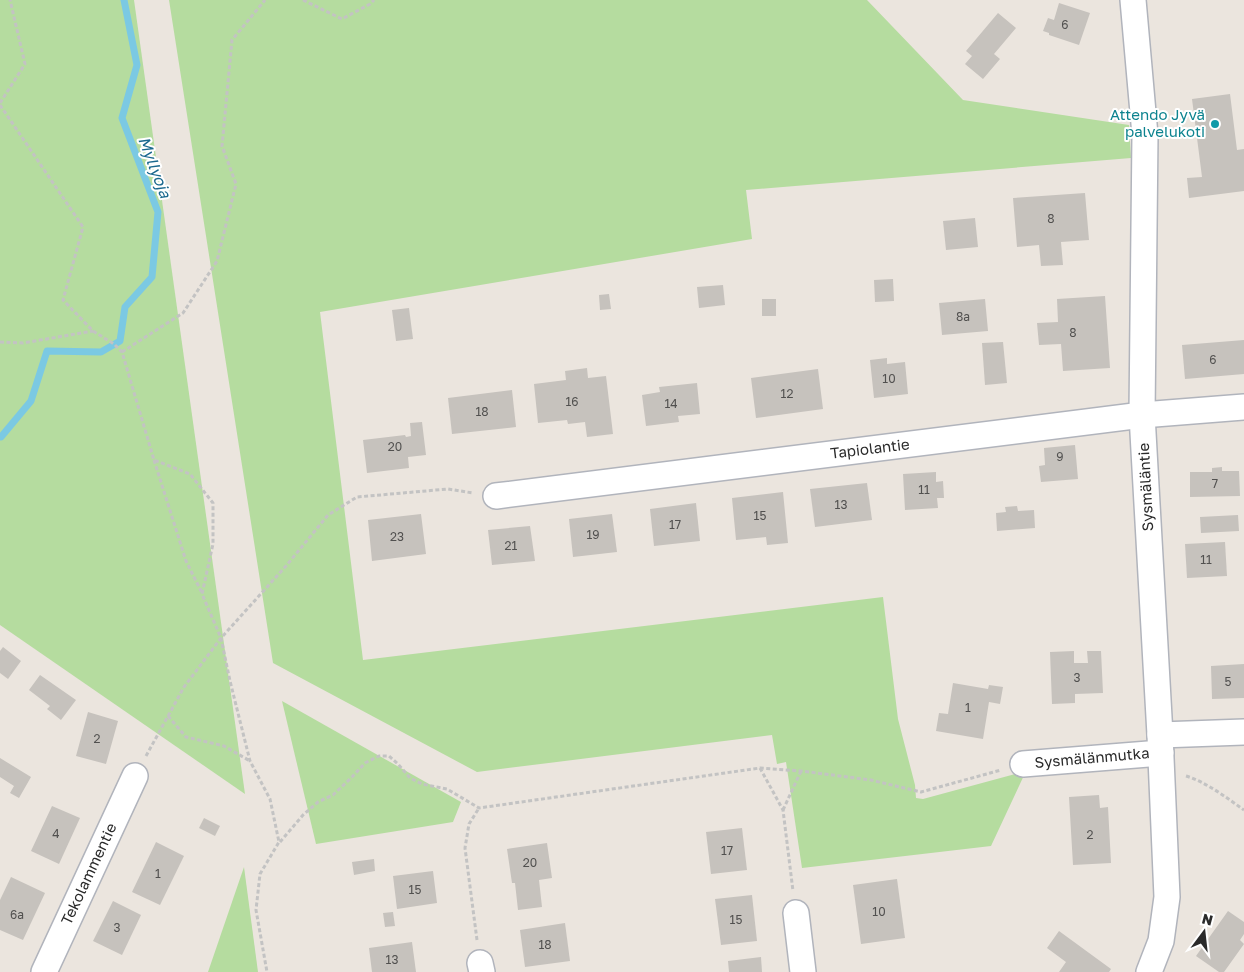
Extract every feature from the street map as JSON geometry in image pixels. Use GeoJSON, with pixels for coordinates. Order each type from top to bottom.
{"type":"FeatureCollection","features":[{"type":"Feature","properties":{"kind":"street","name":"Sysmäläntie"},"geometry":{"type":"LineString","coordinates":[[1133,0],[1145,135],[1142,415],[1161,752],[1167,897],[1161,941],[1149,972]]}},
{"type":"Feature","properties":{"kind":"street","name":"Tapiolantie"},"geometry":{"type":"LineString","coordinates":[[496,496],[1142,415],[1244,407]]}},
{"type":"Feature","properties":{"kind":"street","name":"Sysmälänmutka"},"geometry":{"type":"LineString","coordinates":[[1023,764],[1161,752],[1244,732]]}},
{"type":"Feature","properties":{"kind":"street","name":"Tekolammentie"},"geometry":{"type":"LineString","coordinates":[[44,972],[135,776]]}},
{"type":"Feature","properties":{"kind":"street"},"geometry":{"type":"LineString","coordinates":[[796,913],[803,972]]}},
{"type":"Feature","properties":{"kind":"path"},"geometry":{"type":"LineString","coordinates":[[10,0],[25,64],[0,104],[83,226],[63,300],[92,331],[114,344],[122,352],[186,561],[221,638],[250,761],[270,799],[279,842]]}},
{"type":"Feature","properties":{"kind":"path"},"geometry":{"type":"LineString","coordinates":[[122,352],[183,313],[217,261],[236,184],[222,146],[232,40],[265,0]]}},
{"type":"Feature","properties":{"kind":"path"},"geometry":{"type":"LineString","coordinates":[[303,0],[342,19],[372,1]]}},
{"type":"Feature","properties":{"kind":"path"},"geometry":{"type":"LineString","coordinates":[[0,342],[23,343],[92,331]]}},
{"type":"Feature","properties":{"kind":"path"},"geometry":{"type":"LineString","coordinates":[[154,460],[190,474],[212,503],[213,544],[202,594]]}},
{"type":"Feature","properties":{"kind":"path"},"geometry":{"type":"LineString","coordinates":[[135,776],[184,687],[221,638],[286,566],[328,515],[357,497],[448,489],[496,496]]}},
{"type":"Feature","properties":{"kind":"path"},"geometry":{"type":"LineString","coordinates":[[168,716],[186,736],[224,746],[250,761]]}},
{"type":"Feature","properties":{"kind":"path"},"geometry":{"type":"LineString","coordinates":[[1161,752],[1191,777],[1219,792],[1244,810]]}},
{"type":"Feature","properties":{"kind":"path"},"geometry":{"type":"LineString","coordinates":[[267,972],[256,910],[260,874],[279,842],[303,814],[318,802],[333,795],[365,763],[379,756],[388,756],[410,778],[422,784],[447,789],[479,808],[760,768],[871,780],[921,792],[1023,764]]}},
{"type":"Feature","properties":{"kind":"path"},"geometry":{"type":"LineString","coordinates":[[760,768],[783,810],[796,913]]}},
{"type":"Feature","properties":{"kind":"path"},"geometry":{"type":"LineString","coordinates":[[783,810],[801,771]]}},
{"type":"Feature","properties":{"kind":"path"},"geometry":{"type":"LineString","coordinates":[[479,808],[469,824],[465,848],[481,967]]}},
{"type":"Feature","properties":{"kind":"green space"},"geometry":{"type":"Polygon","coordinates":[[[0,0],[134,0],[245,794],[0,625],[0,0]]]}},
{"type":"Feature","properties":{"kind":"green space"},"geometry":{"type":"Polygon","coordinates":[[[169,0],[867,0],[963,100],[1129,125],[1131,158],[746,190],[752,239],[320,312],[363,660],[883,597],[898,719],[915,785],[916,798],[923,799],[1026,771],[991,846],[802,868],[786,762],[777,764],[772,735],[477,772],[273,663],[169,0]]]}},
{"type":"Feature","properties":{"kind":"green space"},"geometry":{"type":"Polygon","coordinates":[[[282,701],[461,802],[453,822],[316,844],[282,701]]]}},
{"type":"Feature","properties":{"kind":"green space"},"geometry":{"type":"Polygon","coordinates":[[[244,867],[258,972],[208,972],[244,867]]]}},
{"type":"Feature","properties":{"kind":"building"},"geometry":{"type":"Polygon","coordinates":[[[1059,3],[1090,13],[1079,45],[1049,35],[1049,33],[1043,31],[1048,18],[1054,20],[1059,3]]]}},
{"type":"Feature","properties":{"kind":"building"},"geometry":{"type":"Polygon","coordinates":[[[998,13],[1016,28],[994,54],[1000,59],[983,79],[965,64],[972,56],[966,51],[998,13]]]}},
{"type":"Feature","properties":{"kind":"building","name":"Attendo Jyvä palvelukoti"},"geometry":{"type":"Polygon","coordinates":[[[1230,94],[1237,150],[1244,149],[1244,191],[1189,198],[1187,178],[1202,177],[1192,99],[1230,94]]]}},
{"type":"Feature","properties":{"kind":"building"},"geometry":{"type":"Polygon","coordinates":[[[1085,193],[1089,240],[1061,242],[1063,265],[1041,266],[1039,245],[1017,247],[1013,198],[1085,193]]]}},
{"type":"Feature","properties":{"kind":"building"},"geometry":{"type":"Polygon","coordinates":[[[975,218],[978,247],[946,250],[943,221],[975,218]]]}},
{"type":"Feature","properties":{"kind":"building"},"geometry":{"type":"Polygon","coordinates":[[[893,279],[894,301],[875,302],[874,280],[893,279]]]}},
{"type":"Feature","properties":{"kind":"building"},"geometry":{"type":"Polygon","coordinates":[[[723,285],[725,305],[699,308],[697,287],[723,285]]]}},
{"type":"Feature","properties":{"kind":"building"},"geometry":{"type":"Polygon","coordinates":[[[609,294],[611,309],[600,310],[599,295],[609,294]]]}},
{"type":"Feature","properties":{"kind":"building"},"geometry":{"type":"Polygon","coordinates":[[[1105,296],[1110,368],[1063,371],[1061,344],[1039,345],[1037,323],[1058,322],[1057,299],[1105,296]]]}},
{"type":"Feature","properties":{"kind":"building"},"geometry":{"type":"Polygon","coordinates":[[[762,299],[776,299],[776,316],[762,316],[762,299]]]}},
{"type":"Feature","properties":{"kind":"building"},"geometry":{"type":"Polygon","coordinates":[[[985,299],[988,331],[942,335],[939,303],[985,299]]]}},
{"type":"Feature","properties":{"kind":"building"},"geometry":{"type":"Polygon","coordinates":[[[409,308],[413,339],[396,341],[392,310],[409,308]]]}},
{"type":"Feature","properties":{"kind":"building"},"geometry":{"type":"Polygon","coordinates":[[[1244,340],[1244,374],[1185,379],[1182,345],[1244,340]]]}},
{"type":"Feature","properties":{"kind":"building"},"geometry":{"type":"Polygon","coordinates":[[[1003,342],[1007,383],[985,385],[982,343],[1003,342]]]}},
{"type":"Feature","properties":{"kind":"building"},"geometry":{"type":"Polygon","coordinates":[[[887,358],[887,364],[905,362],[908,394],[874,398],[870,360],[887,358]]]}},
{"type":"Feature","properties":{"kind":"building"},"geometry":{"type":"Polygon","coordinates":[[[587,368],[588,378],[606,376],[613,434],[587,437],[585,422],[568,424],[567,420],[538,423],[534,384],[566,380],[565,371],[587,368]]]}},
{"type":"Feature","properties":{"kind":"building"},"geometry":{"type":"Polygon","coordinates":[[[818,369],[823,409],[756,418],[751,378],[818,369]]]}},
{"type":"Feature","properties":{"kind":"building"},"geometry":{"type":"Polygon","coordinates":[[[697,383],[700,414],[678,416],[679,422],[646,426],[642,395],[660,392],[659,387],[697,383]]]}},
{"type":"Feature","properties":{"kind":"building"},"geometry":{"type":"Polygon","coordinates":[[[512,390],[516,427],[452,434],[448,398],[512,390]]]}},
{"type":"Feature","properties":{"kind":"building"},"geometry":{"type":"Polygon","coordinates":[[[422,422],[426,455],[408,457],[409,468],[367,473],[363,440],[411,436],[410,423],[422,422]]]}},
{"type":"Feature","properties":{"kind":"building"},"geometry":{"type":"Polygon","coordinates":[[[1075,445],[1078,479],[1041,482],[1039,466],[1045,465],[1044,448],[1075,445]]]}},
{"type":"Feature","properties":{"kind":"building"},"geometry":{"type":"Polygon","coordinates":[[[1222,467],[1222,471],[1239,471],[1240,496],[1190,497],[1190,472],[1212,472],[1212,468],[1222,467]]]}},
{"type":"Feature","properties":{"kind":"building"},"geometry":{"type":"Polygon","coordinates":[[[936,472],[936,482],[943,481],[944,498],[937,498],[938,508],[905,510],[903,474],[936,472]]]}},
{"type":"Feature","properties":{"kind":"building"},"geometry":{"type":"Polygon","coordinates":[[[867,483],[872,520],[815,527],[810,489],[867,483]]]}},
{"type":"Feature","properties":{"kind":"building"},"geometry":{"type":"Polygon","coordinates":[[[783,492],[788,543],[767,545],[766,537],[736,540],[732,498],[783,492]]]}},
{"type":"Feature","properties":{"kind":"building"},"geometry":{"type":"Polygon","coordinates":[[[696,503],[700,541],[654,546],[650,509],[696,503]]]}},
{"type":"Feature","properties":{"kind":"building"},"geometry":{"type":"Polygon","coordinates":[[[1017,506],[1018,511],[1034,510],[1035,528],[997,531],[996,513],[1006,512],[1005,507],[1017,506]]]}},
{"type":"Feature","properties":{"kind":"building"},"geometry":{"type":"Polygon","coordinates":[[[421,514],[426,554],[372,561],[368,520],[421,514]]]}},
{"type":"Feature","properties":{"kind":"building"},"geometry":{"type":"Polygon","coordinates":[[[612,514],[617,552],[573,557],[569,519],[612,514]]]}},
{"type":"Feature","properties":{"kind":"building"},"geometry":{"type":"Polygon","coordinates":[[[1238,515],[1239,531],[1201,533],[1200,517],[1238,515]]]}},
{"type":"Feature","properties":{"kind":"building"},"geometry":{"type":"Polygon","coordinates":[[[530,526],[535,561],[492,565],[488,530],[530,526]]]}},
{"type":"Feature","properties":{"kind":"building"},"geometry":{"type":"Polygon","coordinates":[[[1225,542],[1227,576],[1187,578],[1185,544],[1225,542]]]}},
{"type":"Feature","properties":{"kind":"building"},"geometry":{"type":"Polygon","coordinates":[[[3,647],[21,661],[8,679],[0,673],[0,651],[3,647]]]}},
{"type":"Feature","properties":{"kind":"building"},"geometry":{"type":"Polygon","coordinates":[[[1074,651],[1074,663],[1088,663],[1087,651],[1101,651],[1103,693],[1075,694],[1075,703],[1052,704],[1050,652],[1074,651]]]}},
{"type":"Feature","properties":{"kind":"building"},"geometry":{"type":"Polygon","coordinates":[[[1244,664],[1244,698],[1212,699],[1211,666],[1244,664]]]}},
{"type":"Feature","properties":{"kind":"building"},"geometry":{"type":"Polygon","coordinates":[[[40,675],[76,700],[61,720],[47,709],[50,706],[29,690],[40,675]]]}},
{"type":"Feature","properties":{"kind":"building"},"geometry":{"type":"Polygon","coordinates":[[[953,683],[988,689],[989,685],[1003,687],[1000,704],[989,702],[983,739],[936,731],[939,713],[948,714],[953,683]]]}},
{"type":"Feature","properties":{"kind":"building"},"geometry":{"type":"Polygon","coordinates":[[[88,712],[118,721],[106,764],[76,756],[88,712]]]}},
{"type":"Feature","properties":{"kind":"building"},"geometry":{"type":"Polygon","coordinates":[[[0,758],[31,777],[19,798],[10,793],[14,786],[0,777],[0,758]]]}},
{"type":"Feature","properties":{"kind":"building"},"geometry":{"type":"Polygon","coordinates":[[[1099,795],[1100,808],[1108,807],[1111,863],[1073,865],[1069,797],[1099,795]]]}},
{"type":"Feature","properties":{"kind":"building"},"geometry":{"type":"Polygon","coordinates":[[[52,806],[80,818],[59,864],[31,851],[52,806]]]}},
{"type":"Feature","properties":{"kind":"building"},"geometry":{"type":"Polygon","coordinates":[[[204,818],[220,826],[215,836],[199,828],[204,818]]]}},
{"type":"Feature","properties":{"kind":"building"},"geometry":{"type":"Polygon","coordinates":[[[742,828],[747,870],[711,874],[706,832],[742,828]]]}},
{"type":"Feature","properties":{"kind":"building"},"geometry":{"type":"Polygon","coordinates":[[[156,842],[184,856],[160,905],[132,892],[156,842]]]}},
{"type":"Feature","properties":{"kind":"building"},"geometry":{"type":"Polygon","coordinates":[[[547,843],[552,878],[539,880],[542,907],[518,910],[515,883],[512,883],[507,849],[547,843]]]}},
{"type":"Feature","properties":{"kind":"building"},"geometry":{"type":"Polygon","coordinates":[[[374,859],[375,871],[354,875],[352,862],[374,859]]]}},
{"type":"Feature","properties":{"kind":"building"},"geometry":{"type":"Polygon","coordinates":[[[433,871],[437,903],[397,909],[393,876],[433,871]]]}},
{"type":"Feature","properties":{"kind":"building"},"geometry":{"type":"Polygon","coordinates":[[[11,877],[45,893],[23,940],[0,930],[0,900],[11,877]]]}},
{"type":"Feature","properties":{"kind":"building"},"geometry":{"type":"Polygon","coordinates":[[[897,879],[905,938],[861,944],[853,885],[897,879]]]}},
{"type":"Feature","properties":{"kind":"building"},"geometry":{"type":"Polygon","coordinates":[[[752,895],[757,941],[721,945],[715,899],[752,895]]]}},
{"type":"Feature","properties":{"kind":"building"},"geometry":{"type":"Polygon","coordinates":[[[113,901],[141,915],[122,955],[93,941],[113,901]]]}},
{"type":"Feature","properties":{"kind":"building"},"geometry":{"type":"Polygon","coordinates":[[[1228,911],[1244,922],[1244,934],[1240,940],[1244,944],[1224,972],[1219,972],[1196,956],[1228,911]]]}},
{"type":"Feature","properties":{"kind":"building"},"geometry":{"type":"Polygon","coordinates":[[[393,912],[395,926],[385,927],[383,913],[393,912]]]}},
{"type":"Feature","properties":{"kind":"building"},"geometry":{"type":"Polygon","coordinates":[[[565,923],[570,961],[525,967],[520,930],[565,923]]]}},
{"type":"Feature","properties":{"kind":"building"},"geometry":{"type":"Polygon","coordinates":[[[1059,931],[1111,969],[1109,972],[1059,972],[1066,962],[1047,948],[1059,931]]]}},
{"type":"Feature","properties":{"kind":"building"},"geometry":{"type":"Polygon","coordinates":[[[412,942],[416,972],[372,972],[369,948],[412,942]]]}},
{"type":"Feature","properties":{"kind":"building"},"geometry":{"type":"Polygon","coordinates":[[[761,957],[762,972],[729,972],[728,961],[761,957]]]}},
{"type":"Feature","properties":{"kind":"waterway","name":"Myllyoja"},"geometry":{"type":"LineString","coordinates":[[0,437],[31,401],[47,351],[101,352],[120,341],[125,307],[152,277],[158,212],[122,118],[137,65],[124,0]]}},
{"type":"Feature","properties":{"kind":"place","name":"Attendo Jyvä palvelukoti"},"geometry":{"type":"Point","coordinates":[1215,124]}}]}
